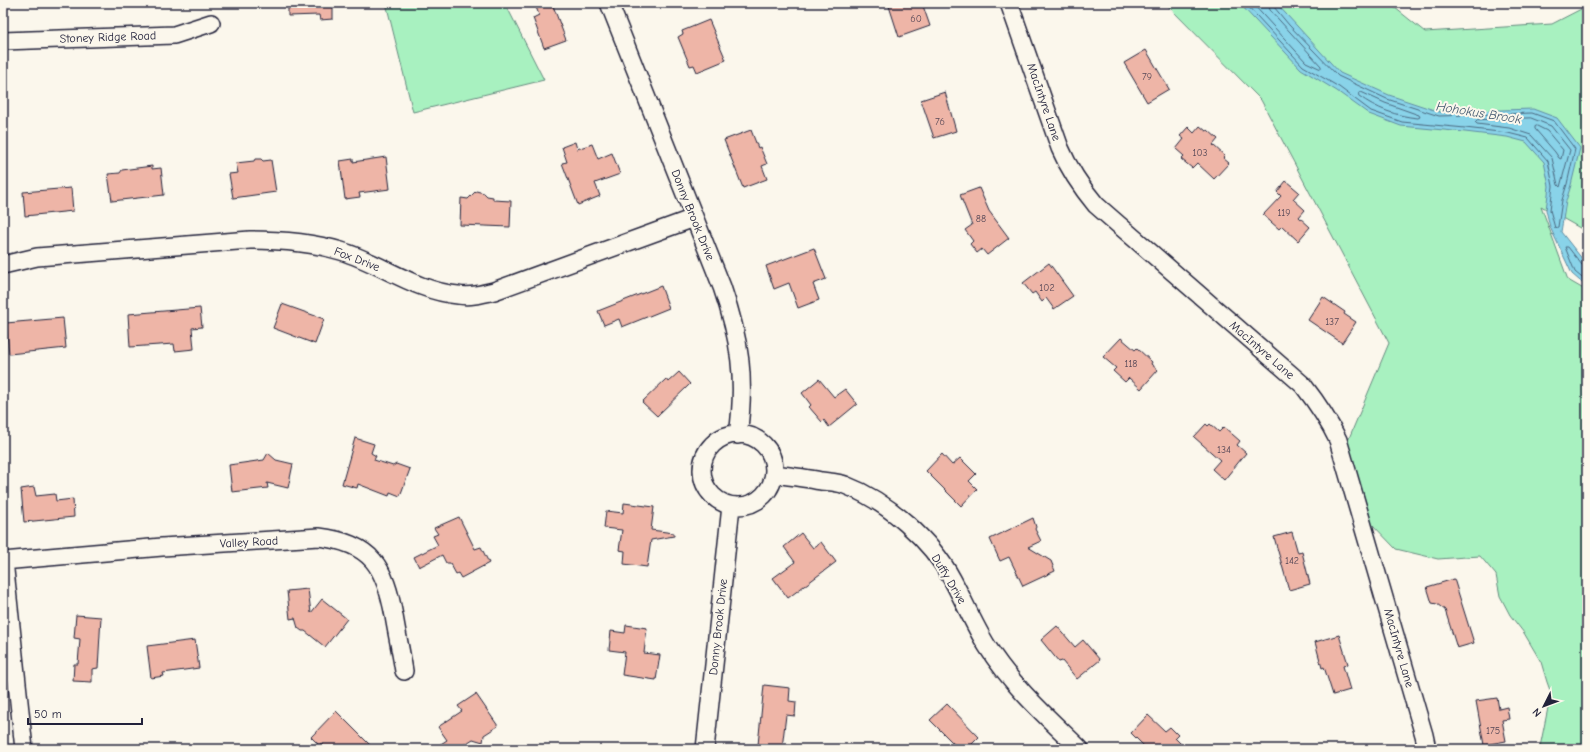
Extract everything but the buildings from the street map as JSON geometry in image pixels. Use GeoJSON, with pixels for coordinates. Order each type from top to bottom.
{"type":"FeatureCollection","features":[{"type":"Feature","properties":{"kind":"street","name":"Donny Brook Drive"},"geometry":{"type":"LineString","coordinates":[[609,3],[722,287],[732,317],[742,377],[742,408],[738,435]]}},
{"type":"Feature","properties":{"kind":"street","name":"MacIntyre Lane"},"geometry":{"type":"LineString","coordinates":[[1009,3],[1060,148],[1079,184],[1096,204],[1303,385],[1329,420],[1338,440],[1427,749]]}},
{"type":"Feature","properties":{"kind":"street","name":"Stoney Ridge Road"},"geometry":{"type":"LineString","coordinates":[[3,41],[174,35],[211,22]]}},
{"type":"Feature","properties":{"kind":"street","name":"Fox Drive"},"geometry":{"type":"LineString","coordinates":[[3,265],[37,257],[250,240],[281,240],[311,243],[341,251],[370,262],[408,282],[435,291],[458,295],[476,295],[494,291],[694,218]]}},
{"type":"Feature","properties":{"kind":"street"},"geometry":{"type":"LineString","coordinates":[[738,435],[750,437],[760,442],[768,451],[773,462],[774,474],[771,485],[759,499],[743,506],[732,506],[720,502],[711,494],[705,484],[702,473],[703,461],[708,450],[716,442],[727,436],[738,435]]}},
{"type":"Feature","properties":{"kind":"street","name":"Duffy Drive"},"geometry":{"type":"LineString","coordinates":[[774,474],[844,484],[866,495],[890,510],[912,528],[933,552],[952,578],[987,646],[1008,676],[1032,703],[1080,749]]}},
{"type":"Feature","properties":{"kind":"street","name":"Donny Brook Drive"},"geometry":{"type":"LineString","coordinates":[[705,749],[732,506]]}},
{"type":"Feature","properties":{"kind":"street","name":"Valley Road"},"geometry":{"type":"LineString","coordinates":[[3,561],[162,547],[318,537],[336,539],[351,544],[365,553],[376,564],[384,577],[390,593],[404,671]]}},
{"type":"Feature","properties":{"kind":"street"},"geometry":{"type":"LineString","coordinates":[[3,561],[24,749]]}},
{"type":"Feature","properties":{"kind":"green space"},"geometry":{"type":"Polygon","coordinates":[[[386,3],[505,3],[544,80],[413,112],[386,3]]]}},
{"type":"Feature","properties":{"kind":"green space"},"geometry":{"type":"Polygon","coordinates":[[[1165,3],[1389,3],[1425,32],[1552,24],[1585,7],[1587,9],[1587,232],[1541,206],[1568,280],[1587,291],[1587,749],[1535,749],[1540,747],[1551,693],[1541,662],[1524,633],[1510,615],[1500,596],[1496,575],[1480,556],[1438,559],[1396,549],[1369,521],[1347,443],[1389,343],[1261,100],[1165,3]]]}},
{"type":"Feature","properties":{"kind":"water","name":"Hohokus Brook"},"geometry":{"type":"Polygon","coordinates":[[[1239,3],[1276,3],[1340,73],[1389,95],[1440,112],[1533,109],[1557,118],[1580,148],[1566,201],[1561,232],[1587,265],[1587,287],[1572,274],[1550,227],[1546,210],[1549,186],[1544,162],[1526,142],[1507,137],[1401,126],[1369,114],[1337,91],[1301,69],[1239,3]]]}}]}
